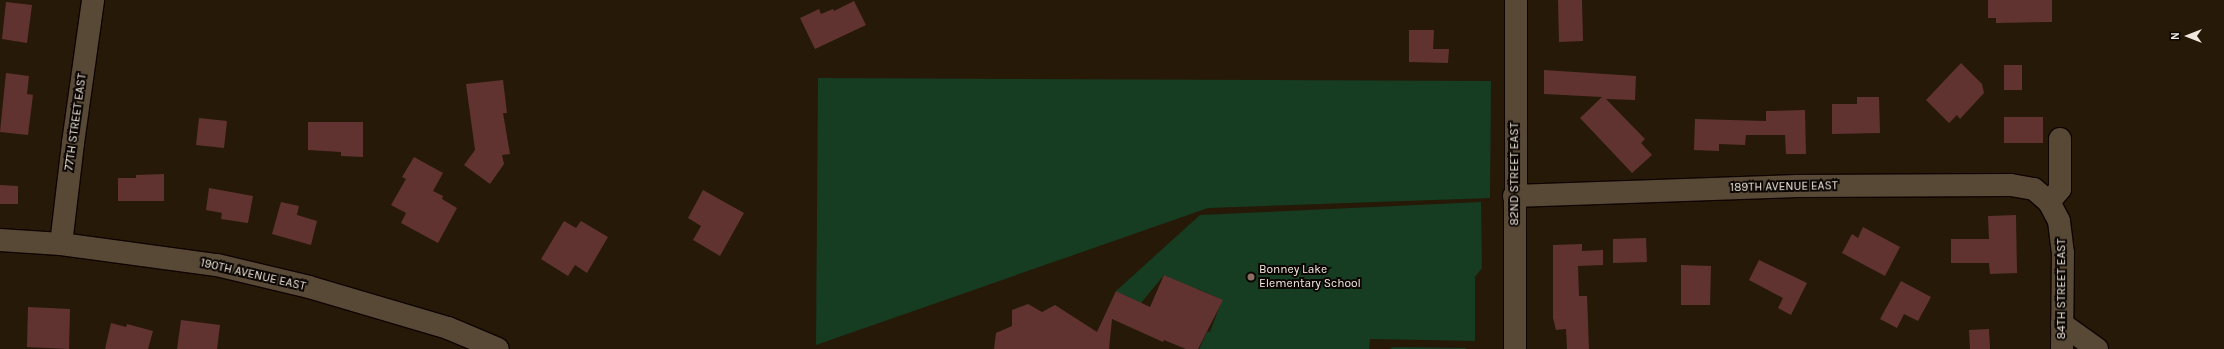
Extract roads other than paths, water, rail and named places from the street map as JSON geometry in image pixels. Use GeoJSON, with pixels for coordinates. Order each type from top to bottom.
{"type":"FeatureCollection","features":[{"type":"Feature","properties":{"kind":"street","name":"77TH STREET EAST"},"geometry":{"type":"LineString","coordinates":[[61,244],[73,143],[93,0]]}},
{"type":"Feature","properties":{"kind":"street","name":"82ND STREET EAST"},"geometry":{"type":"LineString","coordinates":[[1515,349],[1514,196],[1516,0]]}},
{"type":"Feature","properties":{"kind":"street"},"geometry":{"type":"LineString","coordinates":[[2049,202],[2060,189],[2060,139]]}},
{"type":"Feature","properties":{"kind":"street","name":"189TH AVENUE EAST"},"geometry":{"type":"LineString","coordinates":[[1514,196],[1798,186],[2011,185],[2034,189],[2049,202]]}},
{"type":"Feature","properties":{"kind":"street","name":"84TH STREET EAST"},"geometry":{"type":"LineString","coordinates":[[2049,202],[2062,233],[2062,349]]}},
{"type":"Feature","properties":{"kind":"street","name":"190TH AVENUE EAST"},"geometry":{"type":"LineString","coordinates":[[0,240],[61,244],[217,265],[286,282],[448,328],[498,349]]}},
{"type":"Feature","properties":{"kind":"street"},"geometry":{"type":"LineString","coordinates":[[2062,324],[2097,349]]}},
{"type":"Feature","properties":{"kind":"place","name":"Bonney Lake Elementary School"},"geometry":{"type":"Point","coordinates":[1251,277]}}]}
